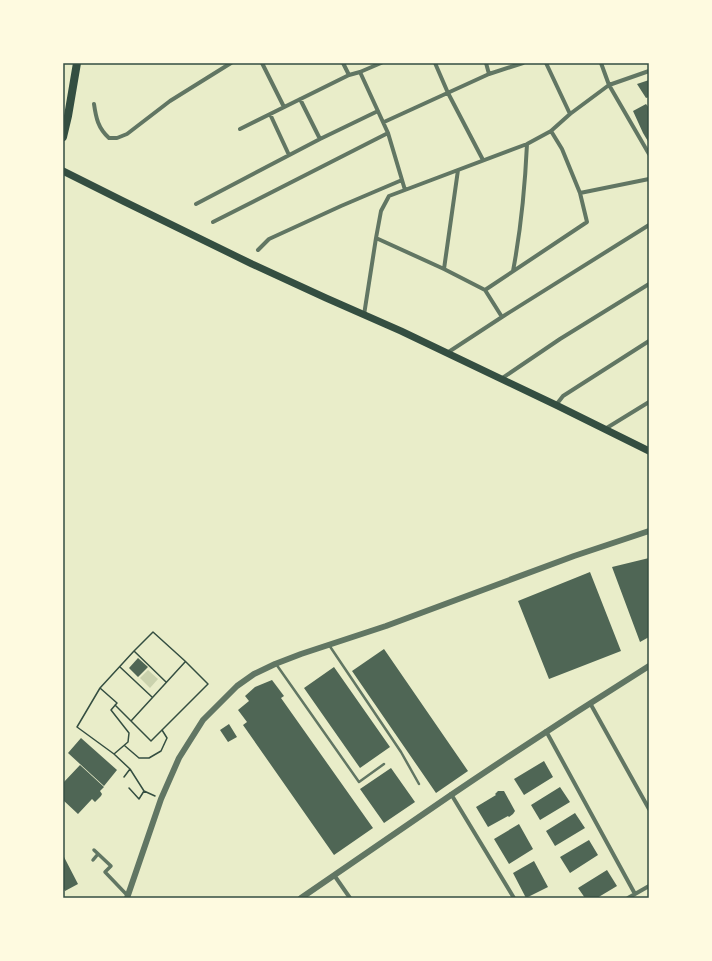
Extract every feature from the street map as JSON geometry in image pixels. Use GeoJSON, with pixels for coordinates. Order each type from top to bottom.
{"type":"FeatureCollection","features":[{"type":"Feature","properties":{"kind":"highway"},"geometry":{"type":"LineString","coordinates":[[63,137],[77,63]]}},
{"type":"Feature","properties":{"kind":"main road"},"geometry":{"type":"LineString","coordinates":[[63,171],[252,264],[401,331],[649,451]]}},
{"type":"Feature","properties":{"kind":"street"},"geometry":{"type":"LineString","coordinates":[[94,104],[97,121],[104,133],[109,138],[117,138],[127,134],[170,101],[231,63]]}},
{"type":"Feature","properties":{"kind":"street"},"geometry":{"type":"LineString","coordinates":[[262,63],[284,107]]}},
{"type":"Feature","properties":{"kind":"street"},"geometry":{"type":"LineString","coordinates":[[343,63],[349,75]]}},
{"type":"Feature","properties":{"kind":"street"},"geometry":{"type":"LineString","coordinates":[[240,129],[349,75],[381,63]]}},
{"type":"Feature","properties":{"kind":"street"},"geometry":{"type":"LineString","coordinates":[[435,63],[448,93],[483,160]]}},
{"type":"Feature","properties":{"kind":"street"},"geometry":{"type":"LineString","coordinates":[[486,63],[489,74]]}},
{"type":"Feature","properties":{"kind":"street"},"geometry":{"type":"LineString","coordinates":[[384,122],[489,74],[523,63]]}},
{"type":"Feature","properties":{"kind":"street"},"geometry":{"type":"LineString","coordinates":[[546,63],[570,114]]}},
{"type":"Feature","properties":{"kind":"street"},"geometry":{"type":"LineString","coordinates":[[601,63],[609,85],[649,154]]}},
{"type":"Feature","properties":{"kind":"street"},"geometry":{"type":"LineString","coordinates":[[364,315],[376,238],[382,211],[389,196],[527,144],[551,131],[570,114],[609,85],[649,71]]}},
{"type":"Feature","properties":{"kind":"street"},"geometry":{"type":"LineString","coordinates":[[360,72],[384,122],[405,190]]}},
{"type":"Feature","properties":{"kind":"street"},"geometry":{"type":"LineString","coordinates":[[300,99],[320,139]]}},
{"type":"Feature","properties":{"kind":"street"},"geometry":{"type":"LineString","coordinates":[[196,204],[320,139],[378,111]]}},
{"type":"Feature","properties":{"kind":"street"},"geometry":{"type":"LineString","coordinates":[[270,114],[289,155]]}},
{"type":"Feature","properties":{"kind":"street"},"geometry":{"type":"LineString","coordinates":[[485,290],[587,222],[580,193],[562,149],[551,131]]}},
{"type":"Feature","properties":{"kind":"street"},"geometry":{"type":"LineString","coordinates":[[213,222],[388,133]]}},
{"type":"Feature","properties":{"kind":"street"},"geometry":{"type":"LineString","coordinates":[[513,271],[518,246],[525,186],[527,144]]}},
{"type":"Feature","properties":{"kind":"street"},"geometry":{"type":"LineString","coordinates":[[444,269],[458,170]]}},
{"type":"Feature","properties":{"kind":"street"},"geometry":{"type":"LineString","coordinates":[[580,193],[649,179]]}},
{"type":"Feature","properties":{"kind":"street"},"geometry":{"type":"LineString","coordinates":[[258,250],[269,239],[402,180]]}},
{"type":"Feature","properties":{"kind":"street"},"geometry":{"type":"LineString","coordinates":[[447,353],[649,225]]}},
{"type":"Feature","properties":{"kind":"street"},"geometry":{"type":"LineString","coordinates":[[376,238],[444,269],[485,290],[502,317]]}},
{"type":"Feature","properties":{"kind":"street"},"geometry":{"type":"LineString","coordinates":[[500,379],[560,339],[649,284]]}},
{"type":"Feature","properties":{"kind":"street"},"geometry":{"type":"LineString","coordinates":[[556,405],[563,396],[649,341]]}},
{"type":"Feature","properties":{"kind":"street"},"geometry":{"type":"LineString","coordinates":[[604,429],[649,402]]}},
{"type":"Feature","properties":{"kind":"street"},"geometry":{"type":"LineString","coordinates":[[94,850],[111,866],[105,872],[127,897],[162,799],[179,758],[203,720],[237,686],[254,674],[275,664],[393,623],[574,556],[649,531]]}},
{"type":"Feature","properties":{"kind":"street"},"geometry":{"type":"LineString","coordinates":[[301,898],[451,794],[546,731],[649,666]]}},
{"type":"Feature","properties":{"kind":"street"},"geometry":{"type":"LineString","coordinates":[[590,703],[649,809]]}},
{"type":"Feature","properties":{"kind":"street"},"geometry":{"type":"LineString","coordinates":[[546,731],[635,894]]}},
{"type":"Feature","properties":{"kind":"street"},"geometry":{"type":"LineString","coordinates":[[451,794],[514,898]]}},
{"type":"Feature","properties":{"kind":"street"},"geometry":{"type":"LineString","coordinates":[[93,860],[98,854]]}},
{"type":"Feature","properties":{"kind":"street"},"geometry":{"type":"LineString","coordinates":[[103,859],[107,855]]}},
{"type":"Feature","properties":{"kind":"street"},"geometry":{"type":"LineString","coordinates":[[334,876],[350,898]]}},
{"type":"Feature","properties":{"kind":"street"},"geometry":{"type":"LineString","coordinates":[[628,898],[649,886]]}},
{"type":"Feature","properties":{"kind":"lane"},"geometry":{"type":"LineString","coordinates":[[329,645],[401,752],[419,784]]}},
{"type":"Feature","properties":{"kind":"lane"},"geometry":{"type":"LineString","coordinates":[[275,664],[359,782],[384,764]]}},
{"type":"Feature","properties":{"kind":"path"},"geometry":{"type":"LineString","coordinates":[[115,705],[151,742],[208,684],[153,632],[100,688],[78,727],[114,754],[130,769],[144,791],[162,799]]}},
{"type":"Feature","properties":{"kind":"path"},"geometry":{"type":"LineString","coordinates":[[134,651],[166,682]]}},
{"type":"Feature","properties":{"kind":"path"},"geometry":{"type":"LineString","coordinates":[[130,721],[185,661]]}},
{"type":"Feature","properties":{"kind":"path"},"geometry":{"type":"LineString","coordinates":[[120,666],[152,697]]}},
{"type":"Feature","properties":{"kind":"path"},"geometry":{"type":"LineString","coordinates":[[100,688],[117,703],[112,710],[129,733],[128,742],[114,754]]}},
{"type":"Feature","properties":{"kind":"path"},"geometry":{"type":"LineString","coordinates":[[124,745],[139,758],[149,758],[160,751],[167,738],[162,730]]}},
{"type":"Feature","properties":{"kind":"path"},"geometry":{"type":"LineString","coordinates":[[124,777],[130,769]]}},
{"type":"Feature","properties":{"kind":"path"},"geometry":{"type":"LineString","coordinates":[[129,788],[139,799],[144,791]]}},
{"type":"Feature","properties":{"kind":"green space"},"geometry":{"type":"Polygon","coordinates":[[[148,670],[158,679],[150,688],[140,678],[148,670]]]}},
{"type":"Feature","properties":{"kind":"building"},"geometry":{"type":"Polygon","coordinates":[[[649,80],[649,97],[646,98],[637,84],[649,80]]]}},
{"type":"Feature","properties":{"kind":"building"},"geometry":{"type":"Polygon","coordinates":[[[646,104],[649,108],[649,143],[633,111],[646,104]]]}},
{"type":"Feature","properties":{"kind":"building"},"geometry":{"type":"Polygon","coordinates":[[[649,558],[649,637],[640,642],[612,567],[649,558]]]}},
{"type":"Feature","properties":{"kind":"building"},"geometry":{"type":"Polygon","coordinates":[[[590,572],[621,651],[549,679],[518,601],[590,572]]]}},
{"type":"Feature","properties":{"kind":"building"},"geometry":{"type":"Polygon","coordinates":[[[384,649],[468,771],[436,793],[352,671],[384,649]]]}},
{"type":"Feature","properties":{"kind":"building"},"geometry":{"type":"Polygon","coordinates":[[[138,658],[148,667],[138,677],[129,668],[138,658]]]}},
{"type":"Feature","properties":{"kind":"building"},"geometry":{"type":"Polygon","coordinates":[[[334,667],[390,747],[360,768],[304,688],[334,667]]]}},
{"type":"Feature","properties":{"kind":"building"},"geometry":{"type":"Polygon","coordinates":[[[272,680],[284,696],[281,698],[373,828],[334,855],[243,725],[247,722],[238,710],[249,701],[245,696],[255,687],[272,680]]]}},
{"type":"Feature","properties":{"kind":"building"},"geometry":{"type":"Polygon","coordinates":[[[229,724],[237,737],[228,742],[220,730],[229,724]]]}},
{"type":"Feature","properties":{"kind":"building"},"geometry":{"type":"Polygon","coordinates":[[[81,738],[117,770],[104,786],[68,753],[81,738]]]}},
{"type":"Feature","properties":{"kind":"building"},"geometry":{"type":"Polygon","coordinates":[[[544,761],[553,777],[524,795],[514,779],[544,761]]]}},
{"type":"Feature","properties":{"kind":"building"},"geometry":{"type":"Polygon","coordinates":[[[80,765],[104,787],[100,791],[102,794],[101,796],[95,802],[92,799],[78,814],[63,800],[63,783],[80,765]]]}},
{"type":"Feature","properties":{"kind":"building"},"geometry":{"type":"Polygon","coordinates":[[[391,768],[415,802],[384,823],[360,789],[391,768]]]}},
{"type":"Feature","properties":{"kind":"building"},"geometry":{"type":"Polygon","coordinates":[[[560,787],[570,802],[540,820],[531,805],[560,787]]]}},
{"type":"Feature","properties":{"kind":"building"},"geometry":{"type":"Polygon","coordinates":[[[498,791],[504,791],[515,811],[509,817],[508,816],[488,827],[476,807],[496,795],[495,794],[498,791]]]}},
{"type":"Feature","properties":{"kind":"building"},"geometry":{"type":"Polygon","coordinates":[[[575,813],[585,828],[555,846],[546,831],[575,813]]]}},
{"type":"Feature","properties":{"kind":"building"},"geometry":{"type":"Polygon","coordinates":[[[519,824],[533,849],[509,864],[494,839],[519,824]]]}},
{"type":"Feature","properties":{"kind":"building"},"geometry":{"type":"Polygon","coordinates":[[[589,840],[598,855],[570,873],[560,857],[589,840]]]}},
{"type":"Feature","properties":{"kind":"building"},"geometry":{"type":"Polygon","coordinates":[[[63,855],[78,884],[65,891],[63,887],[63,855]]]}},
{"type":"Feature","properties":{"kind":"building"},"geometry":{"type":"Polygon","coordinates":[[[534,861],[548,887],[526,898],[513,873],[534,861]]]}},
{"type":"Feature","properties":{"kind":"building"},"geometry":{"type":"Polygon","coordinates":[[[607,870],[617,886],[597,898],[585,898],[578,888],[607,870]]]}}]}
